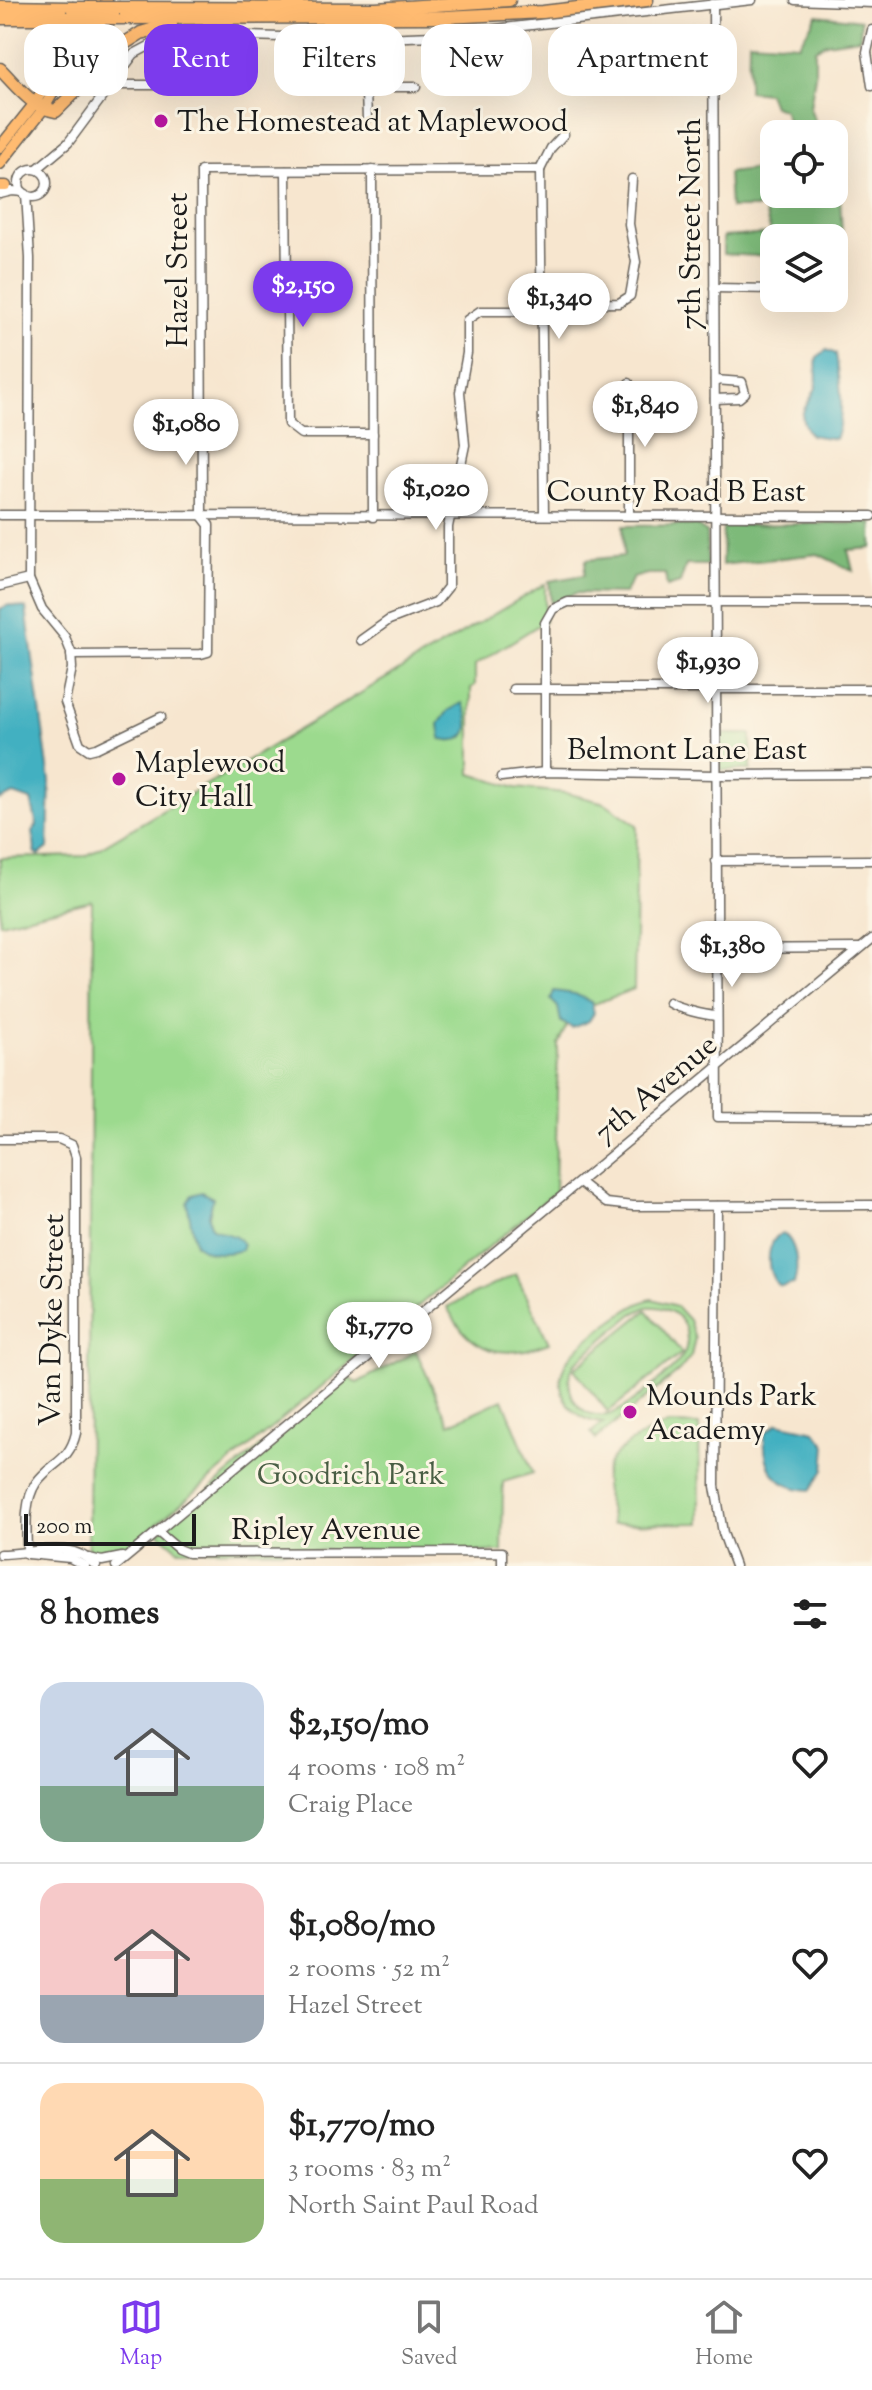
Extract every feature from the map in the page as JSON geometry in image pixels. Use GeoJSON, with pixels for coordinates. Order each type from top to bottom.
{"type":"FeatureCollection","features":[{"type":"Feature","properties":{"kind":"highway"},"geometry":{"type":"LineString","coordinates":[[256,0],[288,8]]}},
{"type":"Feature","properties":{"kind":"highway"},"geometry":{"type":"LineString","coordinates":[[0,18],[69,13],[400,8],[509,0]]}},
{"type":"Feature","properties":{"kind":"highway"},"geometry":{"type":"LineString","coordinates":[[117,13],[217,19],[479,16],[647,0]]}},
{"type":"Feature","properties":{"kind":"highway"},"geometry":{"type":"LineString","coordinates":[[0,7],[69,13]]}},
{"type":"Feature","properties":{"kind":"highway"},"geometry":{"type":"LineString","coordinates":[[0,69],[40,106],[56,111],[112,53],[141,33],[165,25],[217,19]]}},
{"type":"Feature","properties":{"kind":"main road"},"geometry":{"type":"LineString","coordinates":[[0,147],[40,106],[95,0]]}},
{"type":"Feature","properties":{"kind":"main road"},"geometry":{"type":"LineString","coordinates":[[0,164],[107,0]]}},
{"type":"Feature","properties":{"kind":"street"},"geometry":{"type":"LineString","coordinates":[[405,37],[505,30],[752,0]]}},
{"type":"Feature","properties":{"kind":"street"},"geometry":{"type":"LineString","coordinates":[[795,0],[872,3]]}},
{"type":"Feature","properties":{"kind":"street","name":"7th Street North"},"geometry":{"type":"LineString","coordinates":[[713,4],[718,1117],[872,1118]]}},
{"type":"Feature","properties":{"kind":"street"},"geometry":{"type":"LineString","coordinates":[[872,30],[867,52],[872,86]]}},
{"type":"Feature","properties":{"kind":"street"},"geometry":{"type":"LineString","coordinates":[[128,62],[134,54],[152,43],[173,37],[274,37]]}},
{"type":"Feature","properties":{"kind":"street"},"geometry":{"type":"LineString","coordinates":[[405,87],[416,87]]}},
{"type":"Feature","properties":{"kind":"street"},"geometry":{"type":"LineString","coordinates":[[41,172],[68,143],[102,96]]}},
{"type":"Feature","properties":{"kind":"street"},"geometry":{"type":"LineString","coordinates":[[366,96],[367,118]]}},
{"type":"Feature","properties":{"kind":"street"},"geometry":{"type":"LineString","coordinates":[[544,515],[540,170],[551,148],[564,134]]}},
{"type":"Feature","properties":{"kind":"street"},"geometry":{"type":"LineString","coordinates":[[372,170],[373,517]]}},
{"type":"Feature","properties":{"kind":"street"},"geometry":{"type":"LineString","coordinates":[[373,434],[301,434],[288,424],[286,171],[540,170]]}},
{"type":"Feature","properties":{"kind":"street"},"geometry":{"type":"LineString","coordinates":[[1,189],[26,171],[41,172]]}},
{"type":"Feature","properties":{"kind":"street","name":"Hazel Street"},"geometry":{"type":"LineString","coordinates":[[71,655],[208,652],[209,525],[202,516],[201,171],[286,171]]}},
{"type":"Feature","properties":{"kind":"street"},"geometry":{"type":"LineString","coordinates":[[29,214],[36,196],[46,188],[41,172]]}},
{"type":"Feature","properties":{"kind":"street"},"geometry":{"type":"LineString","coordinates":[[21,177],[20,185],[25,193],[29,214],[29,579],[42,609],[65,637],[71,655],[72,668],[65,702],[80,744],[89,750],[97,748],[161,717]]}},
{"type":"Feature","properties":{"kind":"street"},"geometry":{"type":"LineString","coordinates":[[361,640],[389,620],[436,602],[445,593],[448,583],[449,516],[464,458],[460,392],[467,353],[466,324],[471,316],[480,311],[619,303],[626,300],[632,290],[636,262],[628,216],[632,179]]}},
{"type":"Feature","properties":{"kind":"street"},"geometry":{"type":"LineString","coordinates":[[1,189],[36,196]]}},
{"type":"Feature","properties":{"kind":"street"},"geometry":{"type":"LineString","coordinates":[[714,288],[760,289]]}},
{"type":"Feature","properties":{"kind":"street"},"geometry":{"type":"LineString","coordinates":[[715,380],[742,382],[745,393],[739,398],[715,399]]}},
{"type":"Feature","properties":{"kind":"street"},"geometry":{"type":"LineString","coordinates":[[629,383],[629,515]]}},
{"type":"Feature","properties":{"kind":"street","name":"County Road B East"},"geometry":{"type":"LineString","coordinates":[[0,515],[872,516]]}},
{"type":"Feature","properties":{"kind":"street"},"geometry":{"type":"LineString","coordinates":[[0,586],[29,579]]}},
{"type":"Feature","properties":{"kind":"street"},"geometry":{"type":"LineString","coordinates":[[545,772],[545,623],[553,609],[568,602],[872,602]]}},
{"type":"Feature","properties":{"kind":"street"},"geometry":{"type":"LineString","coordinates":[[513,689],[872,689]]}},
{"type":"Feature","properties":{"kind":"street","name":"Belmont Lane East"},"geometry":{"type":"LineString","coordinates":[[501,777],[545,772],[872,774]]}},
{"type":"Feature","properties":{"kind":"street"},"geometry":{"type":"LineString","coordinates":[[716,861],[872,860]]}},
{"type":"Feature","properties":{"kind":"street","name":"7th Avenue"},"geometry":{"type":"LineString","coordinates":[[116,1566],[872,939]]}},
{"type":"Feature","properties":{"kind":"street"},"geometry":{"type":"LineString","coordinates":[[716,949],[861,948]]}},
{"type":"Feature","properties":{"kind":"street"},"geometry":{"type":"LineString","coordinates":[[669,1003],[679,1009],[698,1010],[716,1016]]}},
{"type":"Feature","properties":{"kind":"street","name":"Van Dyke Street"},"geometry":{"type":"LineString","coordinates":[[0,1139],[62,1139],[72,1145],[76,1157],[76,1433],[67,1455],[41,1477],[30,1496],[27,1554]]}},
{"type":"Feature","properties":{"kind":"street"},"geometry":{"type":"LineString","coordinates":[[581,1183],[606,1203],[633,1206],[872,1205]]}},
{"type":"Feature","properties":{"kind":"street"},"geometry":{"type":"LineString","coordinates":[[717,1206],[715,1486],[720,1521],[735,1566]]}},
{"type":"Feature","properties":{"kind":"street","name":"Ripley Avenue"},"geometry":{"type":"LineString","coordinates":[[158,1532],[178,1549],[201,1554],[502,1552],[502,1566]]}},
{"type":"Feature","properties":{"kind":"street"},"geometry":{"type":"LineString","coordinates":[[0,1554],[68,1550],[81,1552],[87,1562],[96,1566]]}},
{"type":"Feature","properties":{"kind":"street"},"geometry":{"type":"LineString","coordinates":[[87,1562],[114,1560],[130,1554]]}},
{"type":"Feature","properties":{"kind":"street"},"geometry":{"type":"LineString","coordinates":[[201,1554],[201,1566]]}},
{"type":"Feature","properties":{"kind":"green space"},"geometry":{"type":"Polygon","coordinates":[[[817,15],[861,20],[860,38],[826,43],[815,49],[810,108],[815,120],[787,120],[783,109],[773,106],[768,93],[748,91],[749,41],[799,44],[817,15]]]}},
{"type":"Feature","properties":{"kind":"green space"},"geometry":{"type":"Polygon","coordinates":[[[760,169],[760,208],[730,208],[728,173],[760,169]]]}},
{"type":"Feature","properties":{"kind":"green space"},"geometry":{"type":"Polygon","coordinates":[[[764,208],[841,208],[841,224],[768,224],[764,208]]]}},
{"type":"Feature","properties":{"kind":"green space"},"geometry":{"type":"Polygon","coordinates":[[[760,235],[760,256],[723,254],[723,237],[760,235]]]}},
{"type":"Feature","properties":{"kind":"green space"},"geometry":{"type":"Polygon","coordinates":[[[872,523],[872,548],[848,550],[853,571],[818,554],[722,565],[723,525],[872,523]]]}},
{"type":"Feature","properties":{"kind":"green space"},"geometry":{"type":"Polygon","coordinates":[[[696,525],[706,532],[708,565],[686,565],[680,583],[667,587],[665,574],[647,574],[633,578],[624,594],[576,593],[551,604],[549,581],[584,575],[586,560],[624,556],[623,526],[696,525]]]}},
{"type":"Feature","properties":{"kind":"green space"},"geometry":{"type":"Polygon","coordinates":[[[545,584],[545,621],[475,665],[475,685],[471,688],[471,774],[516,788],[566,793],[605,803],[637,825],[634,989],[573,1012],[558,1044],[555,1192],[142,1536],[116,1551],[88,1548],[92,901],[0,923],[0,858],[86,856],[545,584]]]}},
{"type":"Feature","properties":{"kind":"green space"},"geometry":{"type":"Polygon","coordinates":[[[721,734],[751,734],[751,770],[721,770],[721,734]]]}},
{"type":"Feature","properties":{"kind":"green space"},"geometry":{"type":"Polygon","coordinates":[[[516,1274],[549,1343],[516,1351],[489,1349],[466,1335],[447,1307],[516,1274]]]}},
{"type":"Feature","properties":{"kind":"green space"},"geometry":{"type":"Polygon","coordinates":[[[652,1299],[676,1306],[689,1320],[695,1338],[691,1356],[679,1371],[596,1439],[591,1433],[603,1423],[592,1421],[573,1410],[562,1392],[562,1372],[573,1354],[594,1335],[652,1299]],[[653,1307],[633,1314],[574,1364],[570,1374],[571,1394],[582,1409],[600,1416],[618,1411],[661,1379],[679,1361],[686,1348],[684,1325],[668,1310],[653,1307]]]}},
{"type":"Feature","properties":{"kind":"green space"},"geometry":{"type":"Polygon","coordinates":[[[647,1310],[682,1353],[608,1412],[574,1369],[647,1310]]]}},
{"type":"Feature","properties":{"kind":"green space","name":"Goodrich Park"},"geometry":{"type":"Polygon","coordinates":[[[416,1351],[449,1424],[503,1399],[533,1473],[503,1482],[502,1552],[178,1549],[158,1532],[346,1376],[357,1383],[416,1351]]]}},
{"type":"Feature","properties":{"kind":"green space"},"geometry":{"type":"Polygon","coordinates":[[[668,1424],[699,1425],[700,1523],[612,1524],[605,1486],[608,1465],[621,1449],[668,1424]]]}},
{"type":"Feature","properties":{"kind":"water"},"geometry":{"type":"Polygon","coordinates":[[[827,350],[836,354],[840,386],[840,419],[835,439],[810,435],[802,416],[816,387],[817,357],[827,350]]]}},
{"type":"Feature","properties":{"kind":"water"},"geometry":{"type":"Polygon","coordinates":[[[9,605],[26,608],[50,781],[48,848],[39,855],[35,852],[33,831],[37,825],[31,800],[14,794],[0,800],[0,609],[9,605]]]}},
{"type":"Feature","properties":{"kind":"water"},"geometry":{"type":"Polygon","coordinates":[[[462,703],[468,719],[465,735],[460,739],[441,739],[439,724],[448,711],[462,703]]]}},
{"type":"Feature","properties":{"kind":"water"},"geometry":{"type":"Polygon","coordinates":[[[554,991],[575,994],[591,1002],[594,1013],[589,1021],[572,1028],[561,1022],[558,1007],[551,1000],[554,991]]]}},
{"type":"Feature","properties":{"kind":"water"},"geometry":{"type":"Polygon","coordinates":[[[201,1192],[213,1198],[209,1216],[211,1227],[240,1240],[243,1244],[241,1250],[217,1253],[195,1244],[187,1203],[192,1195],[201,1192]]]}},
{"type":"Feature","properties":{"kind":"water"},"geometry":{"type":"Polygon","coordinates":[[[782,1233],[794,1248],[796,1270],[794,1284],[781,1287],[772,1276],[769,1260],[772,1244],[782,1233]]]}},
{"type":"Feature","properties":{"kind":"water"},"geometry":{"type":"Polygon","coordinates":[[[778,1423],[815,1431],[826,1445],[824,1470],[811,1490],[788,1485],[773,1473],[769,1465],[765,1433],[778,1423]]]}},
{"type":"Feature","properties":{"kind":"place","name":"The Homestead at Maplewood"},"geometry":{"type":"Point","coordinates":[161,121]}},
{"type":"Feature","properties":{"kind":"place","name":"Maplewood City Hall"},"geometry":{"type":"Point","coordinates":[119,779]}},
{"type":"Feature","properties":{"kind":"place","name":"Mounds Park Academy"},"geometry":{"type":"Point","coordinates":[630,1412]}}]}
